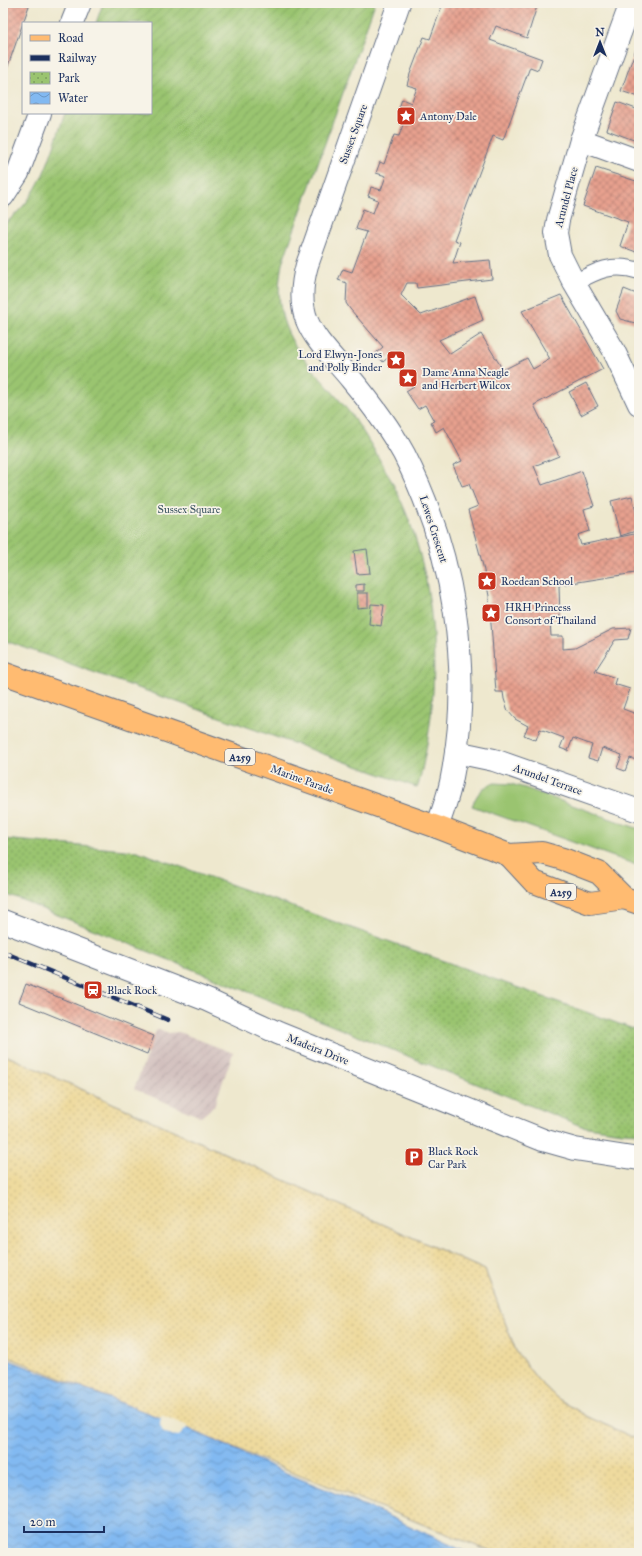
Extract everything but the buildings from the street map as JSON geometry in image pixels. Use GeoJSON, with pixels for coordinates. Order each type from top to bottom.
{"type":"FeatureCollection","features":[{"type":"Feature","properties":{"kind":"main road","name":"Marine Parade"},"geometry":{"type":"LineString","coordinates":[[3,673],[437,826],[509,854],[542,853],[563,859],[598,873],[631,901]]}},
{"type":"Feature","properties":{"kind":"main road","name":"Marine Parade"},"geometry":{"type":"LineString","coordinates":[[509,854],[534,882],[541,885],[590,903],[631,901]]}},
{"type":"Feature","properties":{"kind":"street"},"geometry":{"type":"LineString","coordinates":[[72,22],[80,3]]}},
{"type":"Feature","properties":{"kind":"street","name":"Sussex Square"},"geometry":{"type":"LineString","coordinates":[[306,265],[399,3]]}},
{"type":"Feature","properties":{"kind":"street","name":"Arundel Place"},"geometry":{"type":"LineString","coordinates":[[631,3],[581,140],[558,220],[556,233],[560,255],[574,283],[613,349],[639,404]]}},
{"type":"Feature","properties":{"kind":"street"},"geometry":{"type":"LineString","coordinates":[[3,196],[18,173],[40,114]]}},
{"type":"Feature","properties":{"kind":"street"},"geometry":{"type":"LineString","coordinates":[[581,140],[639,161]]}},
{"type":"Feature","properties":{"kind":"street","name":"Lewes Crescent"},"geometry":{"type":"LineString","coordinates":[[306,265],[302,282],[302,299],[305,316],[312,332],[324,350],[344,370],[376,410],[403,453],[424,497],[439,540],[450,582],[460,649],[459,714],[452,778],[437,826]]}},
{"type":"Feature","properties":{"kind":"street","name":"Arundel Terrace"},"geometry":{"type":"LineString","coordinates":[[456,752],[494,760],[639,811]]}},
{"type":"Feature","properties":{"kind":"street","name":"Madeira Drive"},"geometry":{"type":"LineString","coordinates":[[3,921],[208,1000],[278,1033],[543,1140],[575,1149],[639,1159]]}},
{"type":"Feature","properties":{"kind":"lane"},"geometry":{"type":"LineString","coordinates":[[574,283],[597,270],[606,268],[630,268],[639,271]]}},
{"type":"Feature","properties":{"kind":"shaded area"},"geometry":{"type":"Polygon","coordinates":[[[157,1028],[168,1033],[179,1032],[233,1053],[214,1106],[201,1117],[134,1089],[157,1028]]]}},
{"type":"Feature","properties":{"kind":"green space","name":"Sussex Square"},"geometry":{"type":"Polygon","coordinates":[[[103,3],[375,3],[282,264],[279,289],[281,311],[287,330],[296,347],[307,363],[350,413],[372,446],[391,480],[407,516],[420,553],[428,591],[433,630],[434,670],[432,709],[426,748],[418,786],[416,787],[3,640],[3,225],[27,201],[36,188],[49,160],[65,114],[152,114],[152,22],[96,22],[103,3]]]}},
{"type":"Feature","properties":{"kind":"green space"},"geometry":{"type":"Polygon","coordinates":[[[495,783],[511,784],[525,788],[639,829],[639,866],[472,806],[483,788],[495,783]]]}},
{"type":"Feature","properties":{"kind":"green space"},"geometry":{"type":"Polygon","coordinates":[[[3,839],[137,851],[639,1031],[639,1133],[581,1126],[3,893],[3,839]]]}},
{"type":"Feature","properties":{"kind":"sand"},"geometry":{"type":"Polygon","coordinates":[[[3,1054],[485,1270],[516,1351],[537,1379],[557,1398],[588,1417],[639,1440],[639,1553],[494,1553],[3,1355],[3,1054]]]}},
{"type":"Feature","properties":{"kind":"water"},"geometry":{"type":"Polygon","coordinates":[[[3,1358],[187,1428],[293,1476],[371,1508],[468,1553],[3,1553],[3,1358]]]}},
{"type":"Feature","properties":{"kind":"pier"},"geometry":{"type":"Polygon","coordinates":[[[161,1415],[188,1426],[179,1436],[168,1435],[163,1432],[160,1425],[161,1415]]]}},
{"type":"Feature","properties":{"kind":"railway"},"geometry":{"type":"LineString","coordinates":[[3,952],[168,1020]]}},
{"type":"Feature","properties":{"kind":"place","name":"Antony Dale"},"geometry":{"type":"Point","coordinates":[406,116]}},
{"type":"Feature","properties":{"kind":"place","name":"Lord Elwyn-Jones and Polly Binder"},"geometry":{"type":"Point","coordinates":[396,360]}},
{"type":"Feature","properties":{"kind":"place","name":"Dame Anna Neagle and Herbert Wilcox"},"geometry":{"type":"Point","coordinates":[408,378]}},
{"type":"Feature","properties":{"kind":"place","name":"Roedean School"},"geometry":{"type":"Point","coordinates":[487,581]}},
{"type":"Feature","properties":{"kind":"place","name":"HRH Princess Consort of Thailand"},"geometry":{"type":"Point","coordinates":[491,613]}},
{"type":"Feature","properties":{"kind":"place","name":"Black Rock"},"geometry":{"type":"Point","coordinates":[93,990]}},
{"type":"Feature","properties":{"kind":"place","name":"Black Rock Car Park"},"geometry":{"type":"Point","coordinates":[414,1157]}}]}
